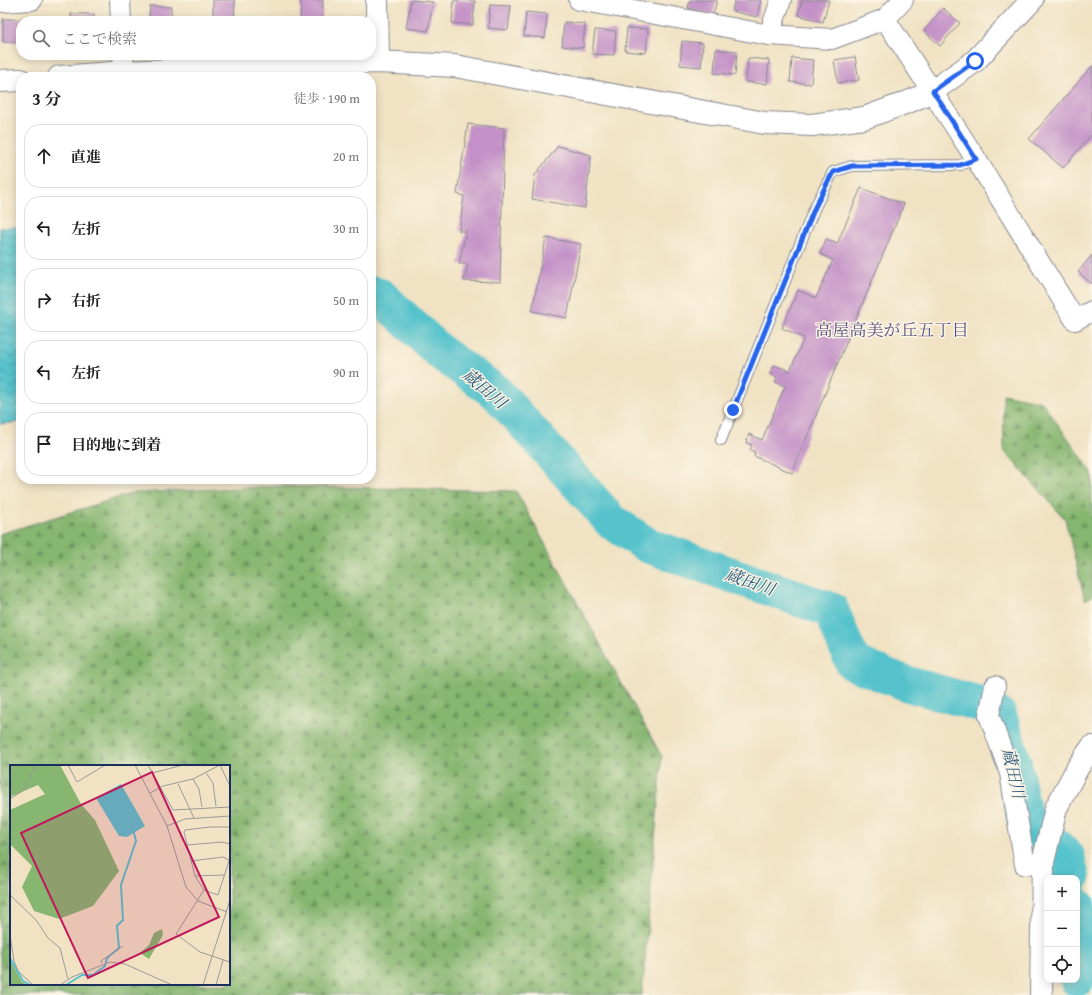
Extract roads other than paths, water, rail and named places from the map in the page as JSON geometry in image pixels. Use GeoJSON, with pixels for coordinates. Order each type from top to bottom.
{"type":"FeatureCollection","features":[{"type":"Feature","properties":{"kind":"street"},"geometry":{"type":"LineString","coordinates":[[6,1],[32,0]]}},
{"type":"Feature","properties":{"kind":"street"},"geometry":{"type":"LineString","coordinates":[[120,0],[121,16]]}},
{"type":"Feature","properties":{"kind":"street"},"geometry":{"type":"LineString","coordinates":[[377,0],[378,62]]}},
{"type":"Feature","properties":{"kind":"street"},"geometry":{"type":"LineString","coordinates":[[579,0],[665,8],[769,36],[832,39],[885,19],[904,0]]}},
{"type":"Feature","properties":{"kind":"street"},"geometry":{"type":"LineString","coordinates":[[769,36],[780,0]]}},
{"type":"Feature","properties":{"kind":"street"},"geometry":{"type":"LineString","coordinates":[[84,72],[124,64],[378,62],[454,66],[765,123],[812,125],[864,118],[933,91],[975,61],[1032,0]]}},
{"type":"Feature","properties":{"kind":"street"},"geometry":{"type":"LineString","coordinates":[[885,19],[976,159],[1075,320],[1092,311]]}},
{"type":"Feature","properties":{"kind":"street"},"geometry":{"type":"LineString","coordinates":[[0,81],[16,80]]}},
{"type":"Feature","properties":{"kind":"street"},"geometry":{"type":"LineString","coordinates":[[995,686],[989,715],[1010,773],[1025,865],[1043,862]]}},
{"type":"Feature","properties":{"kind":"street"},"geometry":{"type":"LineString","coordinates":[[1041,995],[1043,862],[1056,808],[1078,767],[1092,747]]}},
{"type":"Feature","properties":{"kind":"lane"},"geometry":{"type":"LineString","coordinates":[[721,440],[815,207],[833,172],[852,166],[960,165],[976,159]]}},
{"type":"Feature","properties":{"kind":"water"},"geometry":{"type":"Polygon","coordinates":[[[16,227],[16,422],[0,424],[0,228],[16,227]]]}},
{"type":"Feature","properties":{"kind":"waterway","name":"蔵田川"},"geometry":{"type":"LineString","coordinates":[[376,295],[380,296],[441,353],[497,393],[611,521],[647,545],[831,610],[853,663],[908,684],[980,704],[999,715],[1014,764],[1024,817],[1067,856],[1071,875]]}},
{"type":"Feature","properties":{"kind":"waterway","name":"蔵田川"},"geometry":{"type":"LineString","coordinates":[[1078,911],[1087,957],[1080,972]]}},
{"type":"Feature","properties":{"kind":"district","name":"高屋高美が丘五丁目"},"geometry":{"type":"Point","coordinates":[892,329]}}]}
